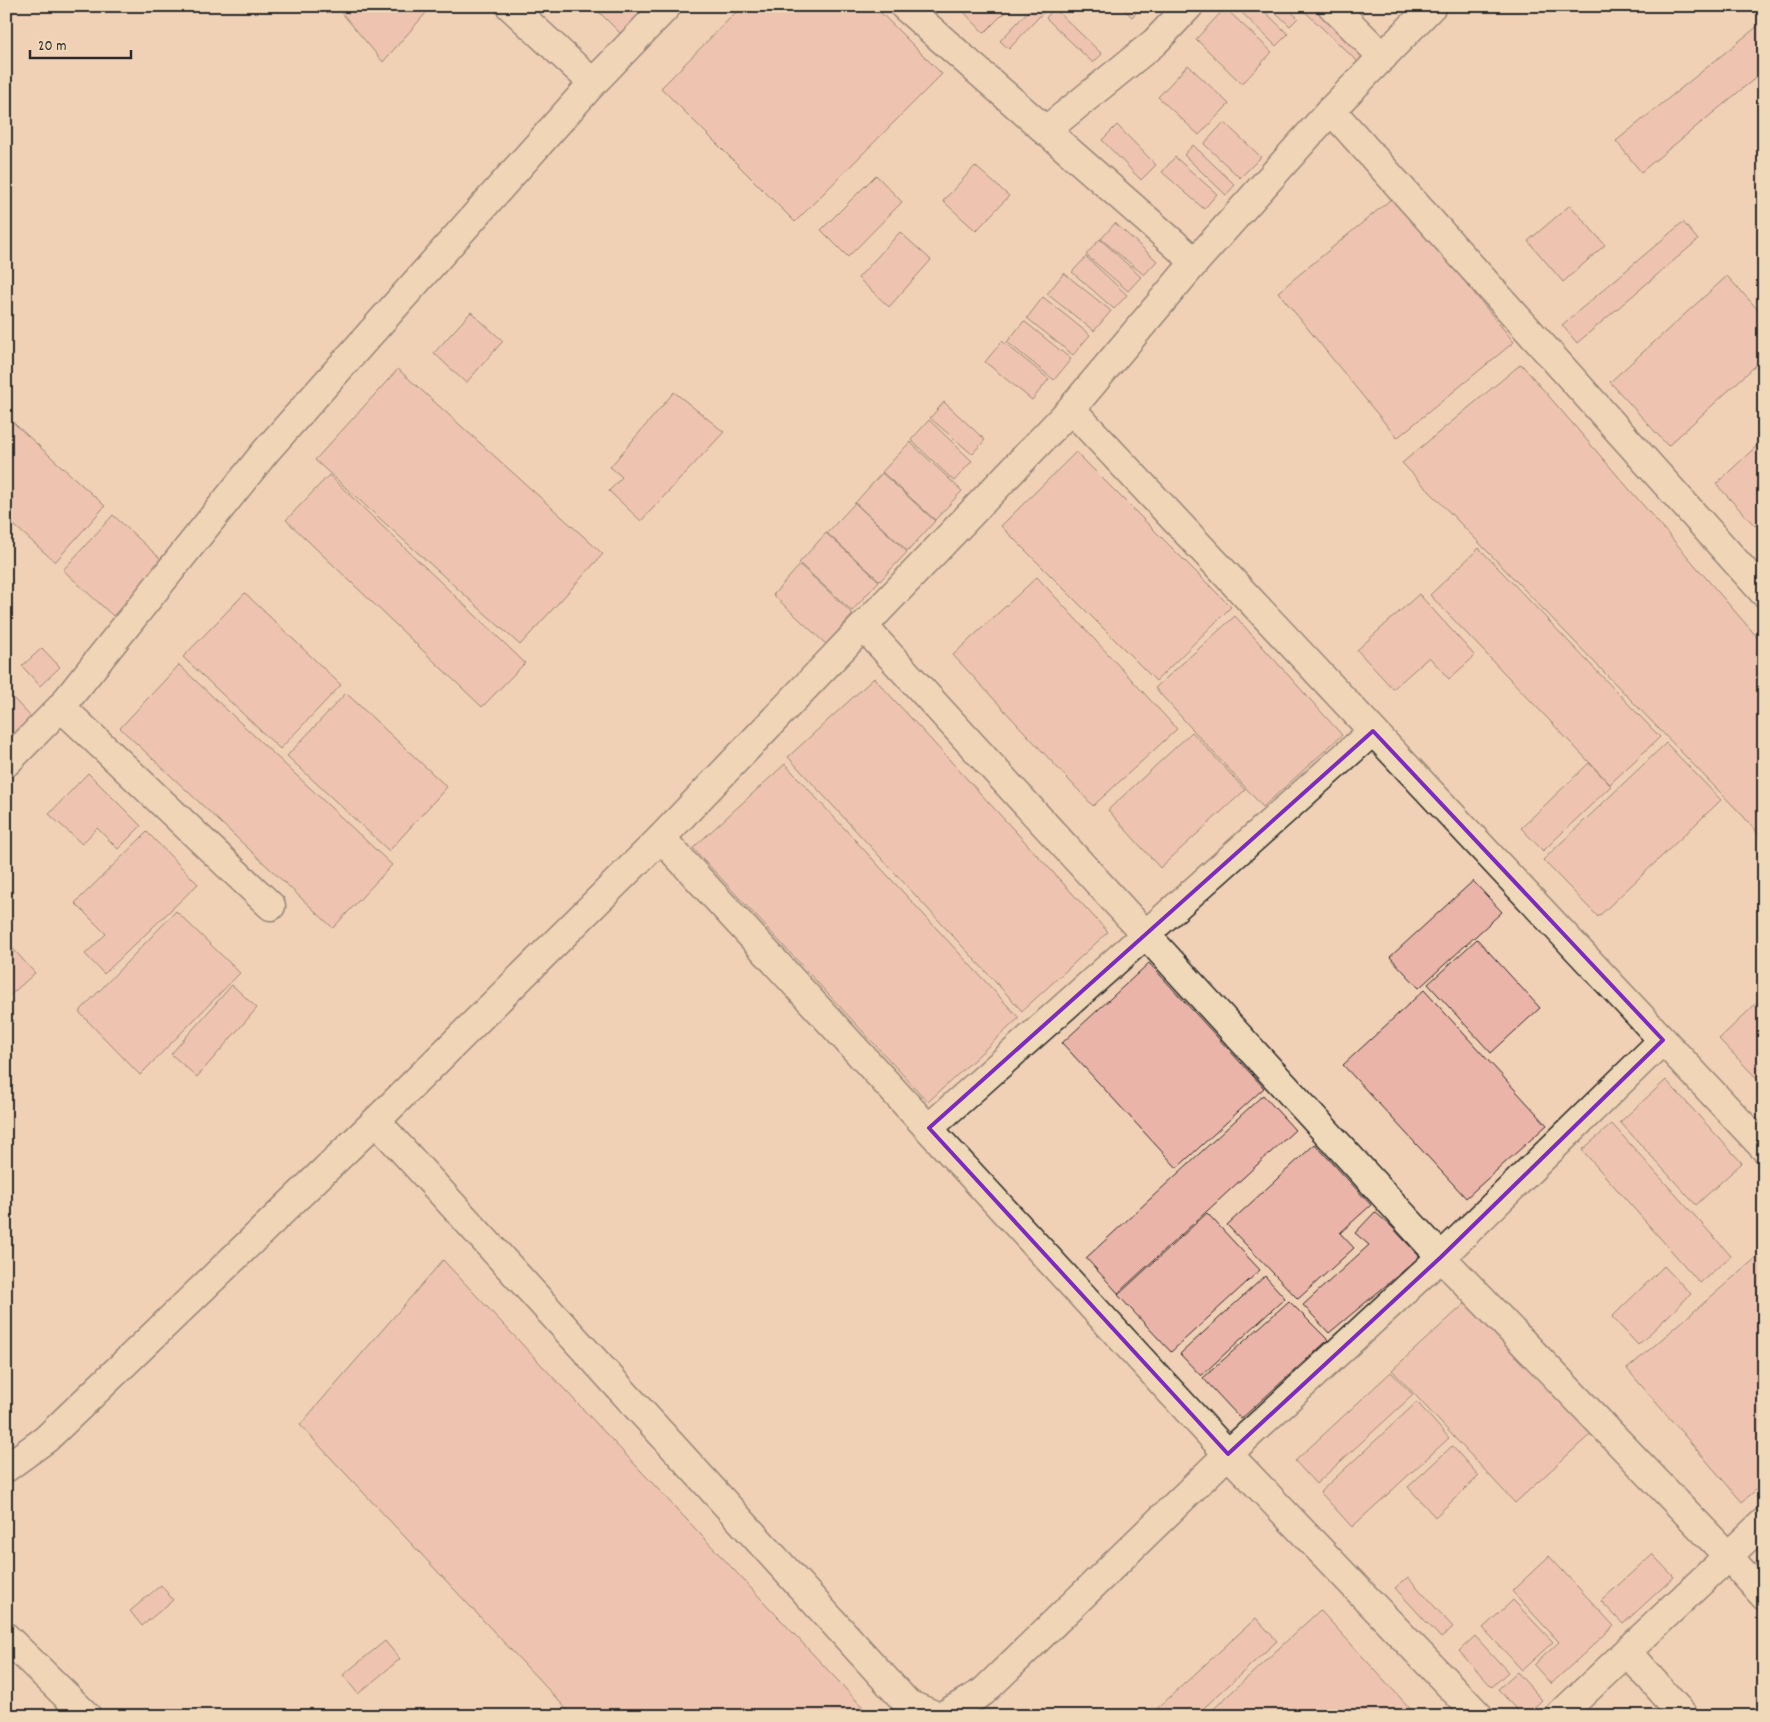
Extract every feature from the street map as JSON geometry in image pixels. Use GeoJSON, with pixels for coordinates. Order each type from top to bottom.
{"type":"FeatureCollection","features":[{"type":"Feature","properties":{"kind":"street"},"geometry":{"type":"LineString","coordinates":[[510,6],[593,82]]}},
{"type":"Feature","properties":{"kind":"street"},"geometry":{"type":"LineString","coordinates":[[6,763],[61,707],[266,451],[593,82],[667,6]]}},
{"type":"Feature","properties":{"kind":"street"},"geometry":{"type":"LineString","coordinates":[[904,6],[1195,262]]}},
{"type":"Feature","properties":{"kind":"street"},"geometry":{"type":"LineString","coordinates":[[1045,131],[1155,42],[1189,6]]}},
{"type":"Feature","properties":{"kind":"street"},"geometry":{"type":"LineString","coordinates":[[1332,6],[1383,57]]}},
{"type":"Feature","properties":{"kind":"street"},"geometry":{"type":"LineString","coordinates":[[6,1468],[46,1439],[376,1122],[661,838],[1071,409],[1195,262],[1331,110],[1432,6]]}},
{"type":"Feature","properties":{"kind":"street"},"geometry":{"type":"LineString","coordinates":[[1331,110],[1764,593]]}},
{"type":"Feature","properties":{"kind":"street"},"geometry":{"type":"LineString","coordinates":[[1071,409],[1764,1148]]}},
{"type":"Feature","properties":{"kind":"street"},"geometry":{"type":"LineString","coordinates":[[864,626],[1442,1257],[1764,1596]]}},
{"type":"Feature","properties":{"kind":"street"},"geometry":{"type":"LineString","coordinates":[[61,707],[271,906]]}},
{"type":"Feature","properties":{"kind":"street"},"geometry":{"type":"LineString","coordinates":[[929,1128],[1374,732]]}},
{"type":"Feature","properties":{"kind":"street"},"geometry":{"type":"LineString","coordinates":[[661,838],[1228,1454],[1479,1716]]}},
{"type":"Feature","properties":{"kind":"street"},"geometry":{"type":"LineString","coordinates":[[942,1716],[983,1692],[1228,1454],[1442,1257],[1662,1040]]}},
{"type":"Feature","properties":{"kind":"street"},"geometry":{"type":"LineString","coordinates":[[376,1122],[908,1704],[937,1716]]}},
{"type":"Feature","properties":{"kind":"street"},"geometry":{"type":"LineString","coordinates":[[1560,1716],[1764,1522]]}},
{"type":"Feature","properties":{"kind":"street"},"geometry":{"type":"LineString","coordinates":[[6,1637],[87,1716]]}},
{"type":"Feature","properties":{"kind":"street"},"geometry":{"type":"LineString","coordinates":[[1627,1652],[1684,1716]]}},
{"type":"Feature","properties":{"kind":"highlighted area"},"geometry":{"type":"Polygon","coordinates":[[[1373,731],[1663,1040],[1441,1257],[1228,1454],[929,1128],[1373,731]]]}},
{"type":"Feature","properties":{"kind":"building"},"geometry":{"type":"Polygon","coordinates":[[[336,6],[432,6],[383,62],[336,6]]]}},
{"type":"Feature","properties":{"kind":"building"},"geometry":{"type":"Polygon","coordinates":[[[593,6],[648,6],[621,34],[593,6]]]}},
{"type":"Feature","properties":{"kind":"building"},"geometry":{"type":"Polygon","coordinates":[[[742,6],[874,6],[942,74],[795,222],[661,88],[742,6]]]}},
{"type":"Feature","properties":{"kind":"building"},"geometry":{"type":"Polygon","coordinates":[[[958,6],[1011,6],[984,33],[958,6]]]}},
{"type":"Feature","properties":{"kind":"building"},"geometry":{"type":"Polygon","coordinates":[[[1033,6],[1049,6],[1009,49],[1000,41],[1033,6]]]}},
{"type":"Feature","properties":{"kind":"building"},"geometry":{"type":"Polygon","coordinates":[[[1120,6],[1142,6],[1132,17],[1120,6]]]}},
{"type":"Feature","properties":{"kind":"building"},"geometry":{"type":"Polygon","coordinates":[[[1235,6],[1259,6],[1288,34],[1276,46],[1235,6]]]}},
{"type":"Feature","properties":{"kind":"building"},"geometry":{"type":"Polygon","coordinates":[[[1269,6],[1285,6],[1298,18],[1290,26],[1269,6]]]}},
{"type":"Feature","properties":{"kind":"building"},"geometry":{"type":"Polygon","coordinates":[[[1301,6],[1321,6],[1371,54],[1361,65],[1301,6]]]}},
{"type":"Feature","properties":{"kind":"building"},"geometry":{"type":"Polygon","coordinates":[[[1054,8],[1102,54],[1093,63],[1046,18],[1054,8]]]}},
{"type":"Feature","properties":{"kind":"building"},"geometry":{"type":"Polygon","coordinates":[[[1225,8],[1272,52],[1242,84],[1196,39],[1225,8]]]}},
{"type":"Feature","properties":{"kind":"building"},"geometry":{"type":"Polygon","coordinates":[[[1764,21],[1764,71],[1641,172],[1616,141],[1764,21]]]}},
{"type":"Feature","properties":{"kind":"building"},"geometry":{"type":"Polygon","coordinates":[[[1188,65],[1229,104],[1199,135],[1158,97],[1188,65]]]}},
{"type":"Feature","properties":{"kind":"building"},"geometry":{"type":"Polygon","coordinates":[[[1224,122],[1261,157],[1240,178],[1204,144],[1224,122]]]}},
{"type":"Feature","properties":{"kind":"building"},"geometry":{"type":"Polygon","coordinates":[[[1117,125],[1156,165],[1141,180],[1102,140],[1117,125]]]}},
{"type":"Feature","properties":{"kind":"building"},"geometry":{"type":"Polygon","coordinates":[[[1193,145],[1235,185],[1226,195],[1184,155],[1193,145]]]}},
{"type":"Feature","properties":{"kind":"building"},"geometry":{"type":"Polygon","coordinates":[[[1175,157],[1217,194],[1204,209],[1162,172],[1175,157]]]}},
{"type":"Feature","properties":{"kind":"building"},"geometry":{"type":"Polygon","coordinates":[[[975,166],[1009,196],[976,231],[943,201],[975,166]]]}},
{"type":"Feature","properties":{"kind":"building"},"geometry":{"type":"Polygon","coordinates":[[[876,175],[902,202],[848,257],[821,230],[876,175]]]}},
{"type":"Feature","properties":{"kind":"building"},"geometry":{"type":"Polygon","coordinates":[[[1395,196],[1514,342],[1397,438],[1278,292],[1395,196]]]}},
{"type":"Feature","properties":{"kind":"building"},"geometry":{"type":"Polygon","coordinates":[[[1570,205],[1605,245],[1563,282],[1528,241],[1570,205]]]}},
{"type":"Feature","properties":{"kind":"building"},"geometry":{"type":"Polygon","coordinates":[[[1683,222],[1698,240],[1577,343],[1562,325],[1683,222]]]}},
{"type":"Feature","properties":{"kind":"building"},"geometry":{"type":"Polygon","coordinates":[[[1115,223],[1157,261],[1144,275],[1101,239],[1115,223]]]}},
{"type":"Feature","properties":{"kind":"building"},"geometry":{"type":"Polygon","coordinates":[[[900,232],[931,260],[889,307],[858,278],[900,232]]]}},
{"type":"Feature","properties":{"kind":"building"},"geometry":{"type":"Polygon","coordinates":[[[1100,239],[1141,277],[1128,291],[1086,255],[1100,239]]]}},
{"type":"Feature","properties":{"kind":"building"},"geometry":{"type":"Polygon","coordinates":[[[1086,257],[1127,295],[1114,309],[1072,272],[1086,257]]]}},
{"type":"Feature","properties":{"kind":"building"},"geometry":{"type":"Polygon","coordinates":[[[1064,273],[1111,311],[1094,331],[1047,294],[1064,273]]]}},
{"type":"Feature","properties":{"kind":"building"},"geometry":{"type":"Polygon","coordinates":[[[1727,276],[1764,316],[1764,358],[1668,446],[1610,382],[1727,276]]]}},
{"type":"Feature","properties":{"kind":"building"},"geometry":{"type":"Polygon","coordinates":[[[1043,297],[1090,335],[1073,355],[1027,318],[1043,297]]]}},
{"type":"Feature","properties":{"kind":"building"},"geometry":{"type":"Polygon","coordinates":[[[471,312],[503,341],[466,383],[434,353],[471,312]]]}},
{"type":"Feature","properties":{"kind":"building"},"geometry":{"type":"Polygon","coordinates":[[[1024,321],[1071,359],[1054,380],[1007,342],[1024,321]]]}},
{"type":"Feature","properties":{"kind":"building"},"geometry":{"type":"Polygon","coordinates":[[[1002,341],[1049,379],[1032,400],[985,362],[1002,341]]]}},
{"type":"Feature","properties":{"kind":"building"},"geometry":{"type":"Polygon","coordinates":[[[1521,364],[1764,645],[1764,841],[1744,817],[1402,463],[1521,364]]]}},
{"type":"Feature","properties":{"kind":"building"},"geometry":{"type":"Polygon","coordinates":[[[398,369],[603,554],[520,645],[315,460],[398,369]]]}},
{"type":"Feature","properties":{"kind":"building"},"geometry":{"type":"Polygon","coordinates":[[[674,392],[724,432],[641,521],[609,491],[622,477],[610,467],[674,392]]]}},
{"type":"Feature","properties":{"kind":"building"},"geometry":{"type":"Polygon","coordinates":[[[944,402],[985,440],[972,454],[930,418],[944,402]]]}},
{"type":"Feature","properties":{"kind":"building"},"geometry":{"type":"Polygon","coordinates":[[[6,416],[105,506],[55,562],[6,518],[6,416]]]}},
{"type":"Feature","properties":{"kind":"building"},"geometry":{"type":"Polygon","coordinates":[[[929,420],[972,461],[954,481],[911,440],[929,420]]]}},
{"type":"Feature","properties":{"kind":"building"},"geometry":{"type":"Polygon","coordinates":[[[1764,439],[1764,519],[1755,526],[1716,484],[1764,439]]]}},
{"type":"Feature","properties":{"kind":"building"},"geometry":{"type":"Polygon","coordinates":[[[910,442],[962,491],[935,520],[882,472],[910,442]]]}},
{"type":"Feature","properties":{"kind":"building"},"geometry":{"type":"Polygon","coordinates":[[[1076,452],[1231,607],[1156,681],[1001,526],[1076,452]]]}},
{"type":"Feature","properties":{"kind":"building"},"geometry":{"type":"Polygon","coordinates":[[[882,473],[935,521],[908,551],[855,503],[882,473]]]}},
{"type":"Feature","properties":{"kind":"building"},"geometry":{"type":"Polygon","coordinates":[[[329,475],[525,663],[482,707],[286,520],[329,475]]]}},
{"type":"Feature","properties":{"kind":"building"},"geometry":{"type":"Polygon","coordinates":[[[855,503],[907,552],[880,581],[827,533],[855,503]]]}},
{"type":"Feature","properties":{"kind":"building"},"geometry":{"type":"Polygon","coordinates":[[[113,515],[163,561],[113,616],[63,570],[113,515]]]}},
{"type":"Feature","properties":{"kind":"building"},"geometry":{"type":"Polygon","coordinates":[[[826,533],[879,581],[852,611],[799,563],[826,533]]]}},
{"type":"Feature","properties":{"kind":"building"},"geometry":{"type":"Polygon","coordinates":[[[1479,548],[1660,737],[1610,784],[1430,595],[1479,548]]]}},
{"type":"Feature","properties":{"kind":"building"},"geometry":{"type":"Polygon","coordinates":[[[800,565],[853,614],[826,644],[773,595],[800,565]]]}},
{"type":"Feature","properties":{"kind":"building"},"geometry":{"type":"Polygon","coordinates":[[[1037,577],[1177,729],[1093,806],[953,655],[1037,577]]]}},
{"type":"Feature","properties":{"kind":"building"},"geometry":{"type":"Polygon","coordinates":[[[245,593],[341,685],[280,749],[183,657],[245,593]]]}},
{"type":"Feature","properties":{"kind":"building"},"geometry":{"type":"Polygon","coordinates":[[[1419,594],[1475,656],[1449,679],[1429,657],[1393,689],[1357,650],[1419,594]]]}},
{"type":"Feature","properties":{"kind":"building"},"geometry":{"type":"Polygon","coordinates":[[[1235,616],[1342,735],[1263,807],[1155,688],[1235,616]]]}},
{"type":"Feature","properties":{"kind":"building"},"geometry":{"type":"Polygon","coordinates":[[[42,648],[60,667],[40,686],[22,666],[42,648]]]}},
{"type":"Feature","properties":{"kind":"building"},"geometry":{"type":"Polygon","coordinates":[[[179,665],[392,865],[333,928],[120,728],[179,665]]]}},
{"type":"Feature","properties":{"kind":"building"},"geometry":{"type":"Polygon","coordinates":[[[874,678],[1108,932],[1022,1011],[788,757],[874,678]]]}},
{"type":"Feature","properties":{"kind":"building"},"geometry":{"type":"Polygon","coordinates":[[[346,693],[447,787],[389,851],[287,756],[346,693]]]}},
{"type":"Feature","properties":{"kind":"building"},"geometry":{"type":"Polygon","coordinates":[[[11,696],[33,719],[8,743],[6,741],[6,701],[11,696]]]}},
{"type":"Feature","properties":{"kind":"building"},"geometry":{"type":"Polygon","coordinates":[[[1192,732],[1245,790],[1160,868],[1108,810],[1192,732]]]}},
{"type":"Feature","properties":{"kind":"building"},"geometry":{"type":"Polygon","coordinates":[[[1666,743],[1721,800],[1598,917],[1543,860],[1666,743]]]}},
{"type":"Feature","properties":{"kind":"building"},"geometry":{"type":"Polygon","coordinates":[[[1589,763],[1611,786],[1543,851],[1521,828],[1589,763]]]}},
{"type":"Feature","properties":{"kind":"building"},"geometry":{"type":"Polygon","coordinates":[[[785,764],[1019,1018],[928,1102],[693,848],[785,764]]]}},
{"type":"Feature","properties":{"kind":"building"},"geometry":{"type":"Polygon","coordinates":[[[88,773],[141,826],[118,849],[97,828],[82,844],[49,814],[88,773]]]}},
{"type":"Feature","properties":{"kind":"building"},"geometry":{"type":"Polygon","coordinates":[[[147,832],[198,884],[104,974],[85,954],[106,934],[75,903],[147,832]]]}},
{"type":"Feature","properties":{"kind":"building"},"geometry":{"type":"Polygon","coordinates":[[[1473,881],[1502,912],[1419,988],[1390,957],[1473,881]]]}},
{"type":"Feature","properties":{"kind":"building"},"geometry":{"type":"Polygon","coordinates":[[[176,911],[240,973],[140,1075],[79,1012],[176,911]]]}},
{"type":"Feature","properties":{"kind":"building"},"geometry":{"type":"Polygon","coordinates":[[[1477,939],[1540,1008],[1491,1053],[1428,984],[1477,939]]]}},
{"type":"Feature","properties":{"kind":"building"},"geometry":{"type":"Polygon","coordinates":[[[6,941],[35,973],[6,999],[6,941]]]}},
{"type":"Feature","properties":{"kind":"building"},"geometry":{"type":"Polygon","coordinates":[[[1149,963],[1264,1088],[1177,1168],[1062,1043],[1149,963]]]}},
{"type":"Feature","properties":{"kind":"building"},"geometry":{"type":"Polygon","coordinates":[[[232,985],[257,1008],[197,1077],[171,1054],[232,985]]]}},
{"type":"Feature","properties":{"kind":"building"},"geometry":{"type":"Polygon","coordinates":[[[1424,990],[1547,1125],[1466,1198],[1343,1065],[1424,990]]]}},
{"type":"Feature","properties":{"kind":"building"},"geometry":{"type":"Polygon","coordinates":[[[1764,996],[1764,1086],[1719,1039],[1764,996]]]}},
{"type":"Feature","properties":{"kind":"building"},"geometry":{"type":"Polygon","coordinates":[[[1666,1080],[1742,1163],[1696,1205],[1620,1122],[1666,1080]]]}},
{"type":"Feature","properties":{"kind":"building"},"geometry":{"type":"Polygon","coordinates":[[[1263,1095],[1295,1130],[1118,1293],[1086,1258],[1263,1095]]]}},
{"type":"Feature","properties":{"kind":"building"},"geometry":{"type":"Polygon","coordinates":[[[1612,1124],[1731,1256],[1700,1283],[1582,1150],[1612,1124]]]}},
{"type":"Feature","properties":{"kind":"building"},"geometry":{"type":"Polygon","coordinates":[[[1315,1144],[1371,1205],[1340,1233],[1354,1248],[1298,1299],[1227,1225],[1315,1144]]]}},
{"type":"Feature","properties":{"kind":"building"},"geometry":{"type":"Polygon","coordinates":[[[1375,1212],[1420,1257],[1329,1333],[1303,1305],[1369,1245],[1355,1233],[1375,1212]]]}},
{"type":"Feature","properties":{"kind":"building"},"geometry":{"type":"Polygon","coordinates":[[[1207,1213],[1260,1270],[1171,1352],[1118,1295],[1207,1213]]]}},
{"type":"Feature","properties":{"kind":"building"},"geometry":{"type":"Polygon","coordinates":[[[1764,1251],[1764,1483],[1742,1502],[1627,1369],[1764,1251]]]}},
{"type":"Feature","properties":{"kind":"building"},"geometry":{"type":"Polygon","coordinates":[[[443,1260],[871,1716],[573,1716],[300,1425],[443,1260]]]}},
{"type":"Feature","properties":{"kind":"building"},"geometry":{"type":"Polygon","coordinates":[[[1664,1266],[1691,1294],[1638,1345],[1612,1317],[1664,1266]]]}},
{"type":"Feature","properties":{"kind":"building"},"geometry":{"type":"Polygon","coordinates":[[[1265,1276],[1285,1298],[1201,1376],[1180,1354],[1265,1276]]]}},
{"type":"Feature","properties":{"kind":"building"},"geometry":{"type":"Polygon","coordinates":[[[1470,1299],[1593,1432],[1515,1503],[1392,1370],[1470,1299]]]}},
{"type":"Feature","properties":{"kind":"building"},"geometry":{"type":"Polygon","coordinates":[[[1289,1301],[1328,1340],[1241,1419],[1203,1378],[1289,1301]]]}},
{"type":"Feature","properties":{"kind":"building"},"geometry":{"type":"Polygon","coordinates":[[[1391,1372],[1413,1395],[1316,1484],[1295,1461],[1391,1372]]]}},
{"type":"Feature","properties":{"kind":"building"},"geometry":{"type":"Polygon","coordinates":[[[1417,1402],[1449,1438],[1352,1527],[1320,1492],[1417,1402]]]}},
{"type":"Feature","properties":{"kind":"building"},"geometry":{"type":"Polygon","coordinates":[[[1452,1446],[1479,1476],[1435,1517],[1408,1487],[1452,1446]]]}},
{"type":"Feature","properties":{"kind":"building"},"geometry":{"type":"Polygon","coordinates":[[[1652,1554],[1674,1577],[1623,1624],[1601,1601],[1652,1554]]]}},
{"type":"Feature","properties":{"kind":"building"},"geometry":{"type":"Polygon","coordinates":[[[1549,1556],[1614,1626],[1551,1684],[1534,1665],[1559,1642],[1512,1591],[1549,1556]]]}},
{"type":"Feature","properties":{"kind":"building"},"geometry":{"type":"Polygon","coordinates":[[[1408,1577],[1453,1627],[1441,1638],[1395,1588],[1408,1577]]]}},
{"type":"Feature","properties":{"kind":"building"},"geometry":{"type":"Polygon","coordinates":[[[161,1585],[173,1600],[142,1626],[130,1611],[161,1585]]]}},
{"type":"Feature","properties":{"kind":"building"},"geometry":{"type":"Polygon","coordinates":[[[1513,1600],[1553,1642],[1522,1670],[1483,1628],[1513,1600]]]}},
{"type":"Feature","properties":{"kind":"building"},"geometry":{"type":"Polygon","coordinates":[[[1320,1610],[1417,1716],[1206,1716],[1320,1610]]]}},
{"type":"Feature","properties":{"kind":"building"},"geometry":{"type":"Polygon","coordinates":[[[1256,1618],[1277,1641],[1195,1716],[1149,1716],[1256,1618]]]}},
{"type":"Feature","properties":{"kind":"building"},"geometry":{"type":"Polygon","coordinates":[[[1475,1636],[1508,1672],[1492,1687],[1459,1651],[1475,1636]]]}},
{"type":"Feature","properties":{"kind":"building"},"geometry":{"type":"Polygon","coordinates":[[[385,1641],[400,1659],[358,1694],[343,1675],[385,1641]]]}},
{"type":"Feature","properties":{"kind":"building"},"geometry":{"type":"Polygon","coordinates":[[[1517,1672],[1542,1700],[1525,1716],[1522,1716],[1498,1689],[1517,1672]]]}}]}
